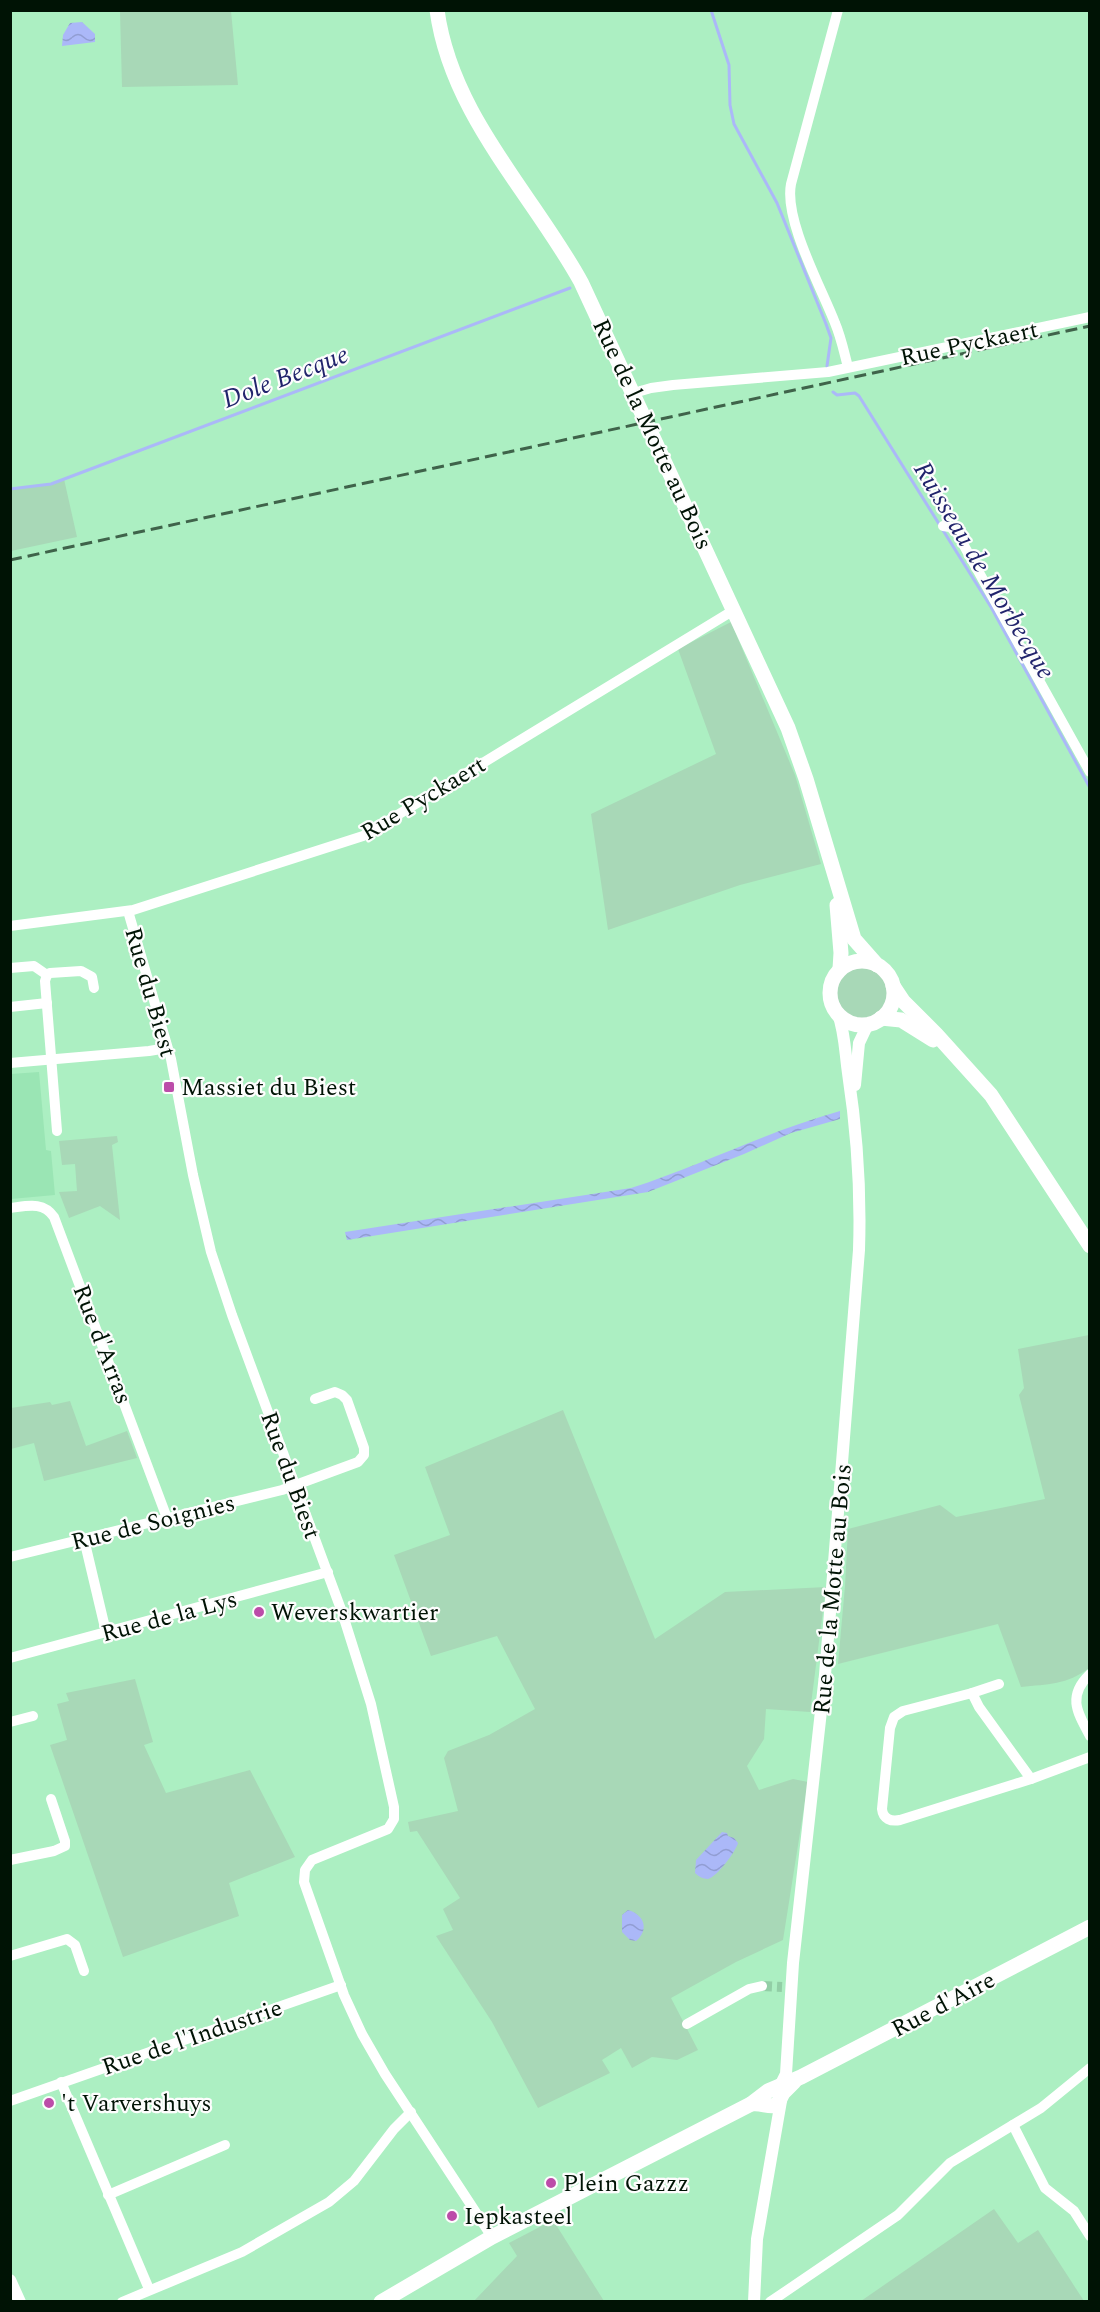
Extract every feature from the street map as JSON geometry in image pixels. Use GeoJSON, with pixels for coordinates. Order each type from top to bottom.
{"type":"FeatureCollection","features":[{"type":"Feature","properties":{"kind":"main road","name":"Rue de la Motte au Bois"},"geometry":{"type":"LineString","coordinates":[[437,10],[447,55],[465,100],[573,267],[734,610],[793,740],[854,939],[877,965]]}},
{"type":"Feature","properties":{"kind":"main road","name":"Rue de la Motte au Bois"},"geometry":{"type":"LineString","coordinates":[[834,876],[841,953],[840,969]]}},
{"type":"Feature","properties":{"kind":"main road"},"geometry":{"type":"LineString","coordinates":[[955,1055],[896,1018],[853,1024],[838,1014],[832,1004],[829,993],[833,978],[840,969],[858,961],[877,965],[889,975],[903,1001],[955,1055],[976,1078],[997,1105],[1089,1246]]}},
{"type":"Feature","properties":{"kind":"main road"},"geometry":{"type":"LineString","coordinates":[[875,1021],[892,1002],[893,986]]}},
{"type":"Feature","properties":{"kind":"main road","name":"Rue d'Aire"},"geometry":{"type":"LineString","coordinates":[[381,2301],[492,2237],[777,2092],[1089,1927]]}},
{"type":"Feature","properties":{"kind":"street"},"geometry":{"type":"LineString","coordinates":[[838,10],[791,184],[790,202],[794,222],[838,330],[848,367]]}},
{"type":"Feature","properties":{"kind":"street","name":"Rue Pyckaert"},"geometry":{"type":"LineString","coordinates":[[634,393],[673,385],[816,374],[1089,317]]}},
{"type":"Feature","properties":{"kind":"street"},"geometry":{"type":"LineString","coordinates":[[944,526],[953,528],[957,533],[1089,772]]}},
{"type":"Feature","properties":{"kind":"street","name":"Rue Pyckaert"},"geometry":{"type":"LineString","coordinates":[[10,926],[128,911],[351,840],[369,832],[734,610]]}},
{"type":"Feature","properties":{"kind":"street","name":"Rue du Biest"},"geometry":{"type":"LineString","coordinates":[[128,911],[167,1048],[211,1252],[232,1315],[328,1572],[369,1696],[394,1816],[393,1823],[386,1832],[316,1858],[304,1870],[305,1886],[341,1985]]}},
{"type":"Feature","properties":{"kind":"street"},"geometry":{"type":"LineString","coordinates":[[10,968],[34,966],[47,975],[85,971],[92,977],[94,988]]}},
{"type":"Feature","properties":{"kind":"street"},"geometry":{"type":"LineString","coordinates":[[47,975],[45,981],[57,1131]]}},
{"type":"Feature","properties":{"kind":"street"},"geometry":{"type":"LineString","coordinates":[[10,1006],[47,1003]]}},
{"type":"Feature","properties":{"kind":"street","name":"Rue de la Motte au Bois"},"geometry":{"type":"LineString","coordinates":[[777,2092],[786,1987],[825,1675],[857,1277],[860,1206],[853,1104],[845,1038],[838,1014]]}},
{"type":"Feature","properties":{"kind":"street","name":"Rue de la Motte au Bois"},"geometry":{"type":"LineString","coordinates":[[853,1104],[859,1043],[875,1021]]}},
{"type":"Feature","properties":{"kind":"street"},"geometry":{"type":"LineString","coordinates":[[10,1063],[167,1048]]}},
{"type":"Feature","properties":{"kind":"street","name":"Rue d'Arras"},"geometry":{"type":"LineString","coordinates":[[10,1208],[39,1205],[54,1216],[167,1518]]}},
{"type":"Feature","properties":{"kind":"street","name":"Rue de Soignies"},"geometry":{"type":"LineString","coordinates":[[10,1557],[295,1486],[355,1463],[363,1457],[365,1451],[345,1397],[336,1392],[315,1399]]}},
{"type":"Feature","properties":{"kind":"street"},"geometry":{"type":"LineString","coordinates":[[84,1539],[106,1632]]}},
{"type":"Feature","properties":{"kind":"street","name":"Rue de la Lys"},"geometry":{"type":"LineString","coordinates":[[10,1658],[328,1572]]}},
{"type":"Feature","properties":{"kind":"street"},"geometry":{"type":"LineString","coordinates":[[1089,1674],[1080,1684],[1075,1698],[1080,1717],[1089,1736]]}},
{"type":"Feature","properties":{"kind":"street"},"geometry":{"type":"LineString","coordinates":[[999,1684],[903,1711],[894,1717],[890,1728],[882,1809],[888,1820],[897,1821],[1031,1779],[1089,1757]]}},
{"type":"Feature","properties":{"kind":"street"},"geometry":{"type":"LineString","coordinates":[[972,1693],[976,1703],[1031,1779]]}},
{"type":"Feature","properties":{"kind":"street"},"geometry":{"type":"LineString","coordinates":[[10,1722],[33,1716]]}},
{"type":"Feature","properties":{"kind":"street"},"geometry":{"type":"LineString","coordinates":[[10,1860],[54,1851],[64,1846],[65,1841],[51,1799]]}},
{"type":"Feature","properties":{"kind":"street"},"geometry":{"type":"LineString","coordinates":[[10,1956],[63,1939],[72,1941],[84,1971]]}},
{"type":"Feature","properties":{"kind":"street"},"geometry":{"type":"LineString","coordinates":[[341,1985],[366,2041],[492,2237]]}},
{"type":"Feature","properties":{"kind":"street","name":"Rue de l'Industrie"},"geometry":{"type":"LineString","coordinates":[[10,2101],[341,1985]]}},
{"type":"Feature","properties":{"kind":"street"},"geometry":{"type":"LineString","coordinates":[[687,2024],[749,1989],[762,1986]]}},
{"type":"Feature","properties":{"kind":"street"},"geometry":{"type":"LineString","coordinates":[[770,2301],[898,2215],[913,2202],[940,2171],[956,2158],[1047,2104],[1089,2068]]}},
{"type":"Feature","properties":{"kind":"street"},"geometry":{"type":"LineString","coordinates":[[61,2082],[149,2289]]}},
{"type":"Feature","properties":{"kind":"street"},"geometry":{"type":"LineString","coordinates":[[754,2301],[757,2239],[777,2124],[777,2092]]}},
{"type":"Feature","properties":{"kind":"street"},"geometry":{"type":"LineString","coordinates":[[122,2301],[236,2255],[329,2202],[354,2181],[396,2125],[411,2112]]}},
{"type":"Feature","properties":{"kind":"street"},"geometry":{"type":"LineString","coordinates":[[1012,2125],[1045,2188],[1074,2211],[1089,2236]]}},
{"type":"Feature","properties":{"kind":"street"},"geometry":{"type":"LineString","coordinates":[[108,2195],[225,2145]]}},
{"type":"Feature","properties":{"kind":"street"},"geometry":{"type":"LineString","coordinates":[[10,2280],[20,2301]]}},
{"type":"Feature","properties":{"kind":"shaded area"},"geometry":{"type":"Polygon","coordinates":[[[120,11],[231,11],[238,85],[122,87],[120,11]]]}},
{"type":"Feature","properties":{"kind":"shaded area"},"geometry":{"type":"Polygon","coordinates":[[[64,479],[77,537],[11,551],[11,489],[51,484],[64,479]]]}},
{"type":"Feature","properties":{"kind":"shaded area"},"geometry":{"type":"Polygon","coordinates":[[[731,622],[795,775],[821,864],[740,885],[608,930],[591,814],[716,754],[678,649],[731,622]]]}},
{"type":"Feature","properties":{"kind":"shaded area"},"geometry":{"type":"Polygon","coordinates":[[[862,965],[872,967],[881,973],[887,982],[889,992],[887,1002],[881,1011],[872,1017],[862,1019],[852,1017],[843,1011],[837,1002],[835,992],[837,982],[843,973],[852,967],[862,965]]]}},
{"type":"Feature","properties":{"kind":"shaded area"},"geometry":{"type":"Polygon","coordinates":[[[39,1072],[46,1150],[51,1151],[55,1195],[11,1199],[11,1074],[39,1072]]]}},
{"type":"Feature","properties":{"kind":"shaded area"},"geometry":{"type":"Polygon","coordinates":[[[117,1136],[118,1142],[112,1145],[120,1220],[100,1206],[69,1218],[59,1192],[77,1191],[75,1164],[62,1165],[59,1141],[117,1136]]]}},
{"type":"Feature","properties":{"kind":"shaded area"},"geometry":{"type":"Polygon","coordinates":[[[1089,1335],[1089,1668],[1065,1681],[1021,1687],[998,1624],[838,1664],[848,1529],[940,1505],[956,1517],[1045,1499],[1019,1395],[1024,1388],[1018,1349],[1089,1335]]]}},
{"type":"Feature","properties":{"kind":"shaded area"},"geometry":{"type":"Polygon","coordinates":[[[70,1401],[86,1446],[127,1431],[137,1458],[44,1481],[34,1443],[11,1449],[11,1408],[50,1402],[52,1405],[70,1401]]]}},
{"type":"Feature","properties":{"kind":"shaded area"},"geometry":{"type":"Polygon","coordinates":[[[563,1410],[655,1639],[725,1592],[826,1587],[810,1712],[766,1709],[764,1739],[747,1766],[759,1790],[793,1779],[808,1782],[783,1940],[736,1962],[671,1998],[698,2050],[677,2060],[652,2057],[632,2068],[621,2048],[602,2060],[610,2073],[538,2108],[492,2022],[436,1936],[453,1930],[443,1909],[460,1898],[417,1831],[410,1832],[408,1822],[458,1811],[444,1758],[448,1751],[489,1735],[535,1709],[497,1636],[431,1656],[394,1555],[450,1535],[425,1467],[563,1410]]]}},
{"type":"Feature","properties":{"kind":"shaded area"},"geometry":{"type":"Polygon","coordinates":[[[135,1679],[153,1742],[144,1745],[166,1793],[250,1770],[295,1857],[229,1883],[239,1916],[123,1957],[50,1745],[67,1740],[57,1704],[69,1701],[66,1693],[135,1679]]]}},
{"type":"Feature","properties":{"kind":"shaded area"},"geometry":{"type":"Polygon","coordinates":[[[994,2209],[1018,2243],[1038,2230],[1084,2301],[861,2301],[994,2209]]]}},
{"type":"Feature","properties":{"kind":"shaded area"},"geometry":{"type":"Polygon","coordinates":[[[553,2220],[604,2301],[474,2301],[517,2256],[509,2243],[553,2220]]]}},
{"type":"Feature","properties":{"kind":"water"},"geometry":{"type":"Polygon","coordinates":[[[82,22],[95,34],[95,42],[62,46],[63,35],[70,23],[82,22]]]}},
{"type":"Feature","properties":{"kind":"water"},"geometry":{"type":"Polygon","coordinates":[[[840,1111],[840,1119],[791,1133],[648,1192],[347,1240],[345,1232],[631,1188],[787,1128],[840,1111]]]}},
{"type":"Feature","properties":{"kind":"water"},"geometry":{"type":"Polygon","coordinates":[[[722,1832],[734,1838],[738,1843],[737,1847],[716,1874],[708,1879],[701,1877],[695,1873],[696,1860],[722,1832]]]}},
{"type":"Feature","properties":{"kind":"water"},"geometry":{"type":"Polygon","coordinates":[[[628,1910],[638,1915],[643,1923],[643,1932],[636,1941],[630,1940],[622,1932],[622,1915],[628,1910]]]}},
{"type":"Feature","properties":{"kind":"waterway","name":"Ruisseau de Morbecque"},"geometry":{"type":"LineString","coordinates":[[711,10],[729,65],[730,105],[734,124],[777,203],[826,324],[831,338],[827,366]]}},
{"type":"Feature","properties":{"kind":"waterway","name":"Dole Becque"},"geometry":{"type":"LineString","coordinates":[[10,489],[51,484],[570,288]]}},
{"type":"Feature","properties":{"kind":"waterway","name":"Ruisseau de Morbecque"},"geometry":{"type":"LineString","coordinates":[[833,392],[837,395],[855,393],[859,396],[991,607],[1090,788]]}},
{"type":"Feature","properties":{"kind":"tunnel"},"geometry":{"type":"LineString","coordinates":[[762,1986],[782,1987]]}},
{"type":"Feature","properties":{"kind":"railway"},"geometry":{"type":"LineString","coordinates":[[10,560],[1090,326]]}},
{"type":"Feature","properties":{"kind":"place","name":"Massiet du Biest"},"geometry":{"type":"Point","coordinates":[169,1087]}},
{"type":"Feature","properties":{"kind":"place","name":"Weverskwartier"},"geometry":{"type":"Point","coordinates":[259,1612]}},
{"type":"Feature","properties":{"kind":"place","name":"'t Varvershuys"},"geometry":{"type":"Point","coordinates":[49,2103]}},
{"type":"Feature","properties":{"kind":"place","name":"Plein Gazzz"},"geometry":{"type":"Point","coordinates":[551,2183]}},
{"type":"Feature","properties":{"kind":"place","name":"Iepkasteel"},"geometry":{"type":"Point","coordinates":[452,2216]}}]}
